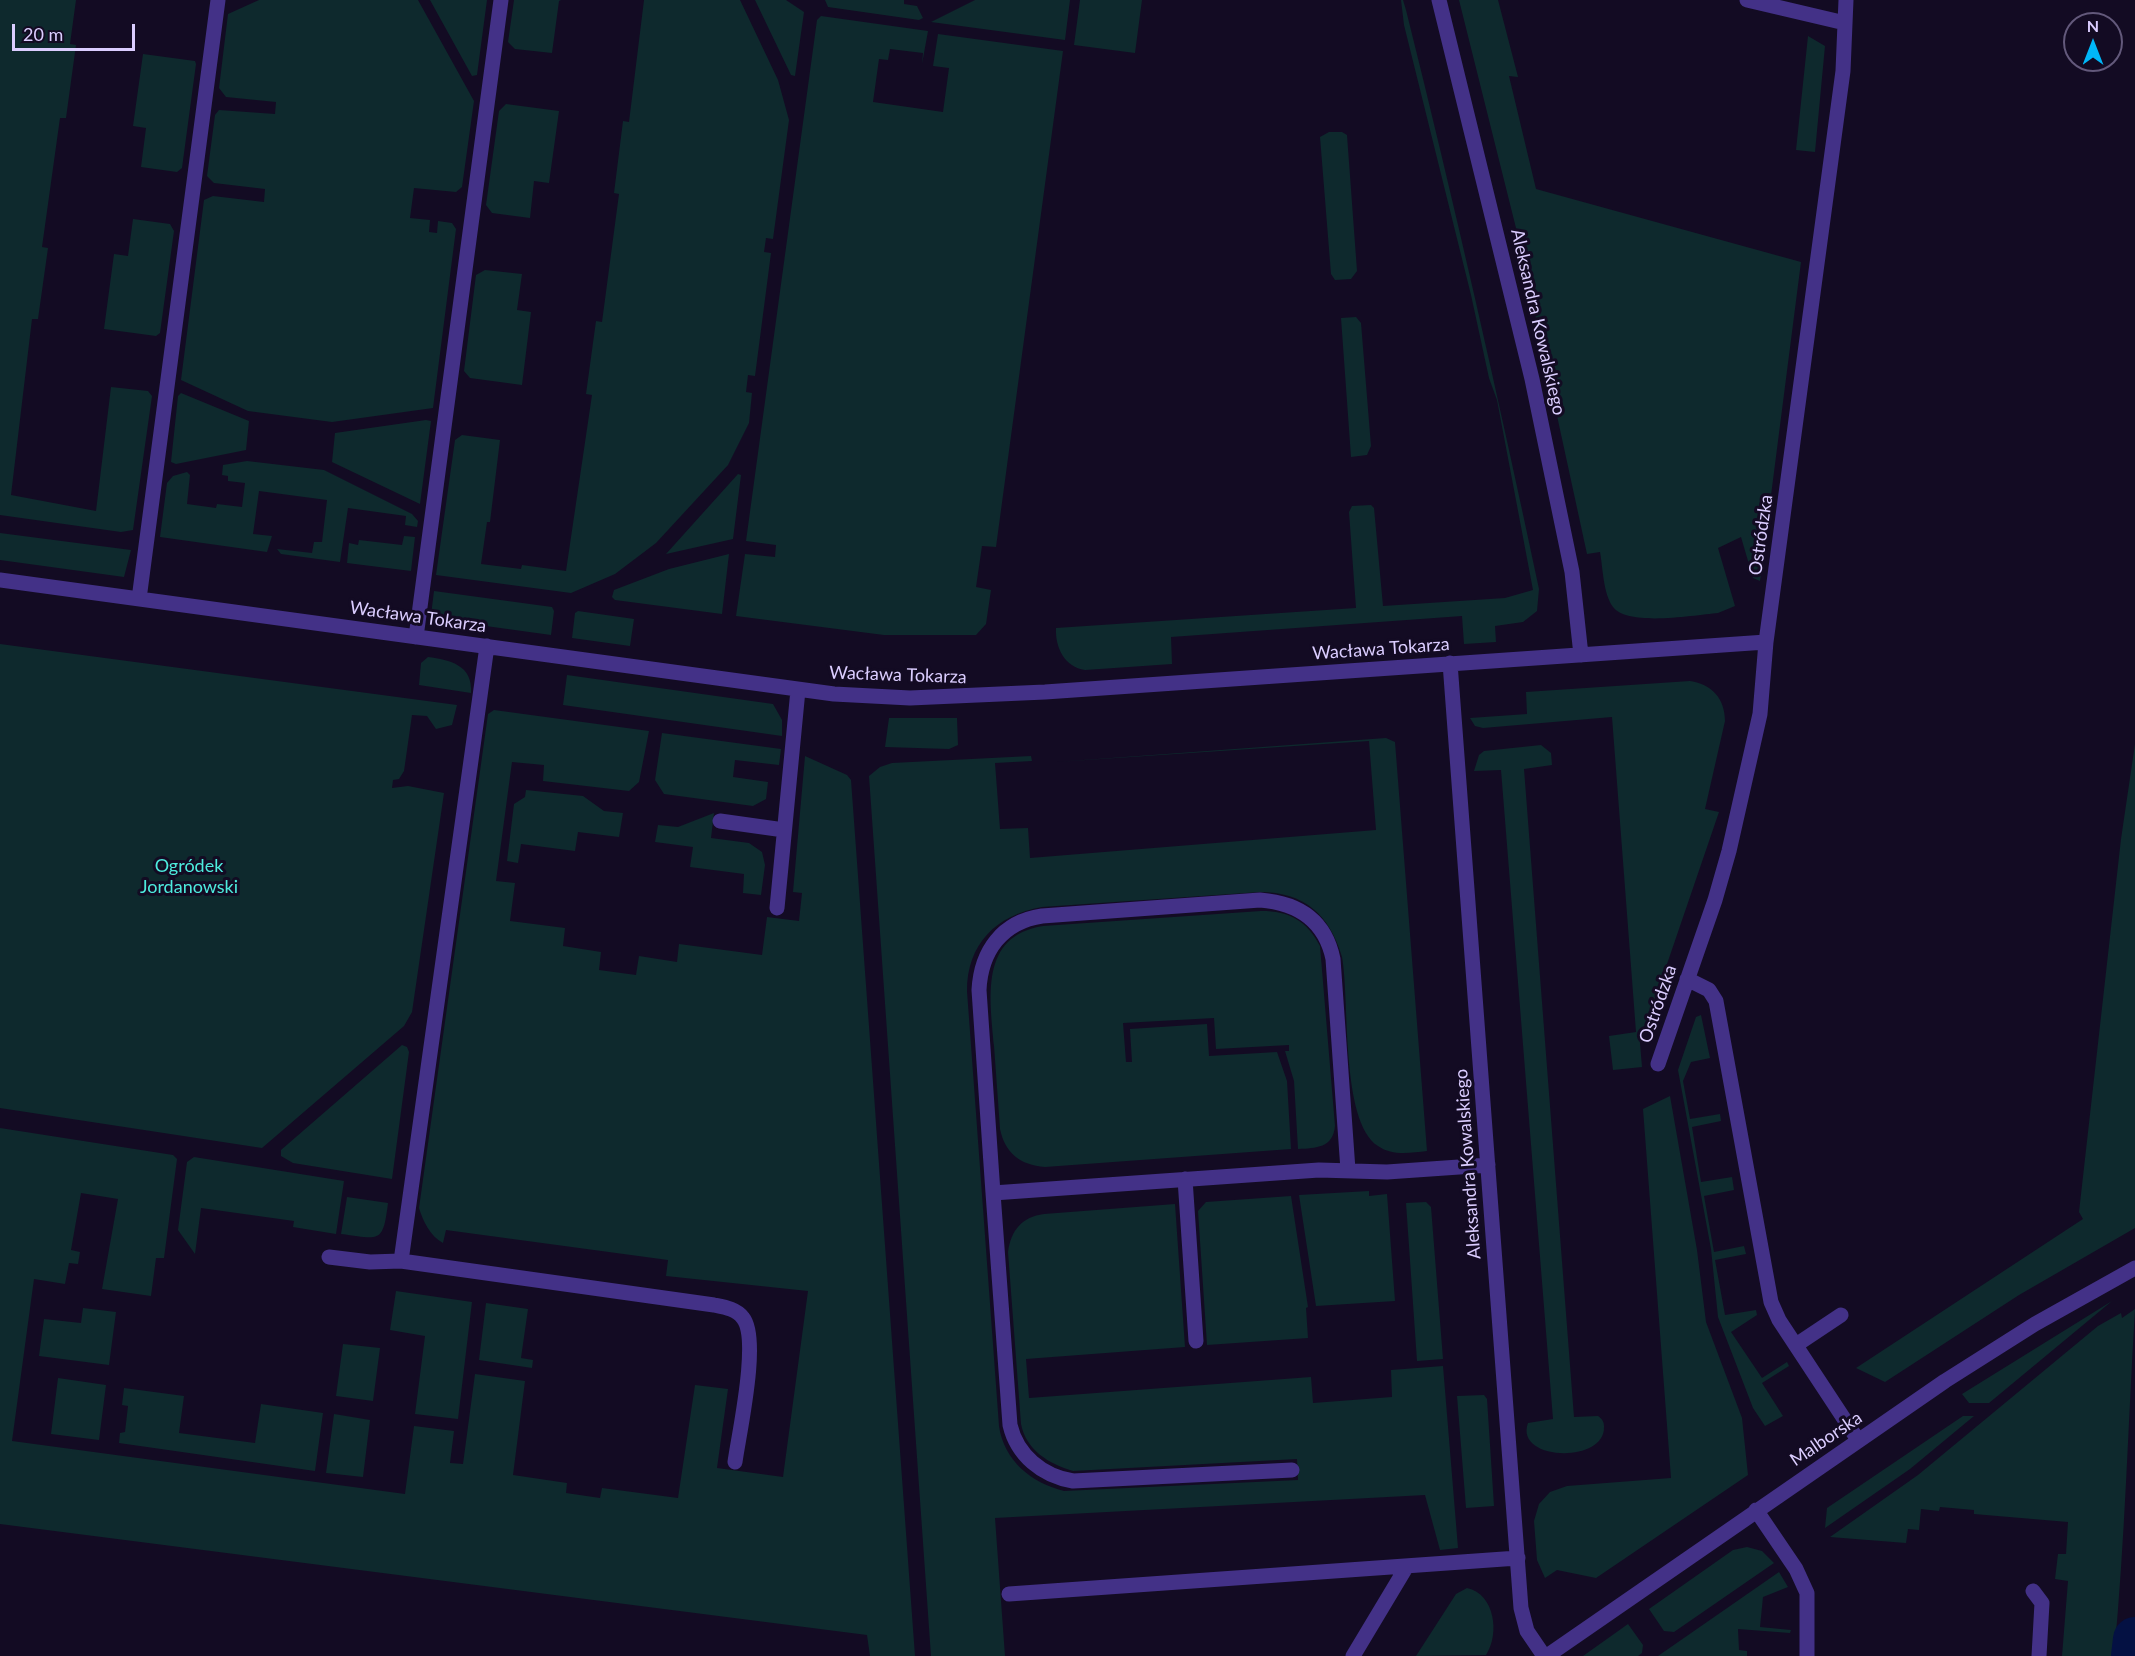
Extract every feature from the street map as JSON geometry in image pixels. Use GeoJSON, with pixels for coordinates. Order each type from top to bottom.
{"type":"FeatureCollection","features":[{"type":"Feature","properties":{"kind":"street"},"geometry":{"type":"LineString","coordinates":[[139,599],[218,0]]}},
{"type":"Feature","properties":{"kind":"street"},"geometry":{"type":"LineString","coordinates":[[416,637],[501,0]]}},
{"type":"Feature","properties":{"kind":"street","name":"Aleksandra Kowalskiego"},"geometry":{"type":"LineString","coordinates":[[1439,0],[1532,379],[1572,572],[1581,655]]}},
{"type":"Feature","properties":{"kind":"street"},"geometry":{"type":"LineString","coordinates":[[1747,0],[1845,23]]}},
{"type":"Feature","properties":{"kind":"street","name":"Ostródzka"},"geometry":{"type":"LineString","coordinates":[[1658,1064],[1729,851],[1760,714],[1766,642],[1843,71],[1846,0]]}},
{"type":"Feature","properties":{"kind":"street","name":"Wacława Tokarza"},"geometry":{"type":"LineString","coordinates":[[0,579],[798,690],[870,697],[974,696],[1766,642]]}},
{"type":"Feature","properties":{"kind":"street"},"geometry":{"type":"LineString","coordinates":[[401,1261],[487,646]]}},
{"type":"Feature","properties":{"kind":"street","name":"Aleksandra Kowalskiego"},"geometry":{"type":"LineString","coordinates":[[1450,663],[1523,1616],[1532,1639],[1545,1656]]}},
{"type":"Feature","properties":{"kind":"street"},"geometry":{"type":"LineString","coordinates":[[777,908],[798,690]]}},
{"type":"Feature","properties":{"kind":"street"},"geometry":{"type":"LineString","coordinates":[[720,821],[784,830]]}},
{"type":"Feature","properties":{"kind":"street"},"geometry":{"type":"LineString","coordinates":[[1292,1470],[1073,1481],[1052,1475],[1026,1458],[1015,1442],[1010,1425],[978,990],[984,960],[997,938],[1022,921],[1042,916],[1260,900],[1283,903],[1302,910],[1320,927],[1331,951],[1348,1170]]}},
{"type":"Feature","properties":{"kind":"street"},"geometry":{"type":"LineString","coordinates":[[1687,980],[1709,990],[1716,1001],[1770,1297],[1776,1315],[1858,1440]]}},
{"type":"Feature","properties":{"kind":"street"},"geometry":{"type":"LineString","coordinates":[[993,1193],[1319,1170],[1388,1173],[1488,1165]]}},
{"type":"Feature","properties":{"kind":"street"},"geometry":{"type":"LineString","coordinates":[[1185,1179],[1196,1341]]}},
{"type":"Feature","properties":{"kind":"street"},"geometry":{"type":"LineString","coordinates":[[330,1257],[370,1263],[401,1261],[714,1305],[738,1313],[747,1325],[751,1350],[735,1462]]}},
{"type":"Feature","properties":{"kind":"street","name":"Malborska"},"geometry":{"type":"LineString","coordinates":[[1545,1656],[1986,1354],[2135,1268]]}},
{"type":"Feature","properties":{"kind":"street"},"geometry":{"type":"LineString","coordinates":[[1796,1345],[1841,1315]]}},
{"type":"Feature","properties":{"kind":"street"},"geometry":{"type":"LineString","coordinates":[[1756,1510],[1793,1564],[1804,1585],[1809,1610],[1807,1656]]}},
{"type":"Feature","properties":{"kind":"street"},"geometry":{"type":"LineString","coordinates":[[1009,1594],[1518,1558]]}},
{"type":"Feature","properties":{"kind":"street"},"geometry":{"type":"LineString","coordinates":[[1353,1656],[1407,1566]]}},
{"type":"Feature","properties":{"kind":"street"},"geometry":{"type":"LineString","coordinates":[[2033,1591],[2042,1602],[2039,1656]]}},
{"type":"Feature","properties":{"kind":"green space"},"geometry":{"type":"Polygon","coordinates":[[[0,0],[76,0],[70,44],[76,45],[66,118],[60,118],[42,247],[48,248],[38,319],[32,319],[11,495],[96,511],[111,387],[148,391],[152,396],[133,530],[121,532],[0,515],[0,0]]]}},
{"type":"Feature","properties":{"kind":"green space"},"geometry":{"type":"Polygon","coordinates":[[[259,0],[418,0],[474,101],[462,187],[456,192],[414,188],[410,218],[430,220],[429,232],[437,233],[438,221],[452,223],[456,229],[433,408],[332,422],[248,411],[181,380],[204,200],[213,196],[264,202],[265,189],[214,183],[207,176],[215,115],[219,110],[275,114],[276,102],[226,97],[219,88],[228,14],[259,0]]]}},
{"type":"Feature","properties":{"kind":"green space"},"geometry":{"type":"Polygon","coordinates":[[[430,0],[487,0],[477,75],[472,76],[430,0]]]}},
{"type":"Feature","properties":{"kind":"green space"},"geometry":{"type":"Polygon","coordinates":[[[514,0],[561,0],[559,1],[552,53],[515,49],[508,42],[514,0]]]}},
{"type":"Feature","properties":{"kind":"green space"},"geometry":{"type":"Polygon","coordinates":[[[644,0],[740,0],[778,80],[789,120],[773,239],[766,238],[764,252],[771,253],[755,376],[748,375],[746,392],[752,393],[749,423],[728,465],[656,543],[615,574],[571,593],[436,575],[455,440],[462,435],[500,440],[490,522],[487,522],[481,564],[521,569],[522,565],[566,571],[592,395],[586,394],[596,321],[602,322],[619,194],[614,193],[623,121],[629,122],[644,0]]]}},
{"type":"Feature","properties":{"kind":"green space"},"geometry":{"type":"Polygon","coordinates":[[[755,0],[786,0],[804,12],[795,76],[791,75],[755,0]]]}},
{"type":"Feature","properties":{"kind":"green space"},"geometry":{"type":"Polygon","coordinates":[[[825,0],[904,0],[904,4],[917,6],[923,18],[919,20],[828,7],[825,0]]]}},
{"type":"Feature","properties":{"kind":"green space"},"geometry":{"type":"Polygon","coordinates":[[[975,0],[1070,0],[1065,40],[931,22],[975,0]]]}},
{"type":"Feature","properties":{"kind":"green space"},"geometry":{"type":"Polygon","coordinates":[[[1080,0],[1142,0],[1135,53],[1074,45],[1080,0]]]}},
{"type":"Feature","properties":{"kind":"green space"},"geometry":{"type":"Polygon","coordinates":[[[1401,0],[1406,10],[1424,82],[1492,371],[1539,589],[1537,611],[1523,622],[1495,626],[1496,642],[1464,644],[1462,616],[1171,637],[1172,664],[1085,670],[1078,668],[1067,661],[1059,649],[1056,628],[1356,608],[1349,512],[1352,506],[1371,505],[1374,508],[1383,606],[1505,598],[1533,590],[1497,400],[1489,378],[1471,295],[1404,25],[1401,0]]]}},
{"type":"Feature","properties":{"kind":"green space"},"geometry":{"type":"Polygon","coordinates":[[[1459,0],[1498,0],[1518,77],[1509,76],[1536,189],[1801,262],[1760,581],[1753,578],[1741,537],[1718,548],[1735,606],[1718,613],[1662,618],[1632,617],[1613,607],[1607,595],[1600,552],[1587,554],[1518,236],[1459,0]]]}},
{"type":"Feature","properties":{"kind":"green space"},"geometry":{"type":"Polygon","coordinates":[[[821,16],[928,31],[922,64],[923,53],[890,49],[888,60],[879,59],[873,102],[943,112],[949,68],[933,66],[938,34],[1063,51],[996,547],[982,546],[976,587],[991,590],[986,624],[976,635],[884,635],[736,616],[745,554],[775,557],[776,545],[746,541],[817,20],[821,16]]]}},
{"type":"Feature","properties":{"kind":"green space"},"geometry":{"type":"Polygon","coordinates":[[[1808,36],[1825,46],[1815,152],[1796,150],[1808,36]]]}},
{"type":"Feature","properties":{"kind":"green space"},"geometry":{"type":"Polygon","coordinates":[[[143,54],[195,61],[196,64],[182,168],[177,172],[141,167],[146,128],[133,126],[143,54]]]}},
{"type":"Feature","properties":{"kind":"green space"},"geometry":{"type":"Polygon","coordinates":[[[506,104],[559,111],[549,183],[534,181],[530,218],[492,213],[486,205],[499,111],[506,104]]]}},
{"type":"Feature","properties":{"kind":"green space"},"geometry":{"type":"Polygon","coordinates":[[[1329,132],[1342,132],[1347,135],[1357,271],[1351,279],[1335,280],[1331,274],[1320,137],[1329,132]]]}},
{"type":"Feature","properties":{"kind":"green space"},"geometry":{"type":"Polygon","coordinates":[[[133,219],[170,224],[174,231],[160,333],[156,336],[104,329],[114,254],[128,256],[133,219]]]}},
{"type":"Feature","properties":{"kind":"green space"},"geometry":{"type":"Polygon","coordinates":[[[485,270],[522,274],[517,310],[531,312],[522,385],[470,378],[464,371],[476,275],[485,270]]]}},
{"type":"Feature","properties":{"kind":"green space"},"geometry":{"type":"Polygon","coordinates":[[[1356,317],[1361,323],[1371,446],[1367,455],[1351,457],[1341,318],[1356,317]]]}},
{"type":"Feature","properties":{"kind":"green space"},"geometry":{"type":"Polygon","coordinates":[[[181,393],[249,421],[246,450],[176,464],[171,462],[178,396],[181,393]]]}},
{"type":"Feature","properties":{"kind":"green space"},"geometry":{"type":"Polygon","coordinates":[[[431,421],[420,504],[332,462],[335,433],[431,421]]]}},
{"type":"Feature","properties":{"kind":"green space"},"geometry":{"type":"Polygon","coordinates":[[[247,461],[324,470],[412,514],[418,521],[417,527],[405,525],[406,516],[348,508],[340,562],[281,554],[277,549],[312,553],[314,542],[322,542],[327,500],[259,491],[253,534],[272,536],[267,552],[160,537],[167,483],[173,476],[187,472],[190,475],[187,504],[216,508],[217,504],[242,507],[245,483],[228,481],[228,476],[222,475],[223,465],[247,461]]]}},
{"type":"Feature","properties":{"kind":"green space"},"geometry":{"type":"Polygon","coordinates":[[[738,474],[741,475],[733,539],[666,554],[738,474]]]}},
{"type":"Feature","properties":{"kind":"green space"},"geometry":{"type":"Polygon","coordinates":[[[0,533],[131,550],[124,577],[0,560],[0,533]]]}},
{"type":"Feature","properties":{"kind":"green space"},"geometry":{"type":"Polygon","coordinates":[[[404,536],[415,537],[411,571],[347,563],[349,543],[358,545],[359,540],[402,545],[404,536]]]}},
{"type":"Feature","properties":{"kind":"green space"},"geometry":{"type":"Polygon","coordinates":[[[729,554],[722,614],[615,600],[612,597],[614,590],[669,569],[729,554]]]}},
{"type":"Feature","properties":{"kind":"green space"},"geometry":{"type":"Polygon","coordinates":[[[434,591],[552,607],[554,611],[551,635],[435,619],[431,615],[434,591]]]}},
{"type":"Feature","properties":{"kind":"green space"},"geometry":{"type":"Polygon","coordinates":[[[578,611],[634,619],[630,646],[572,638],[575,613],[578,611]]]}},
{"type":"Feature","properties":{"kind":"green space","name":"Ogródek Jordanowski"},"geometry":{"type":"Polygon","coordinates":[[[0,644],[457,705],[452,725],[436,729],[427,716],[412,715],[404,771],[399,779],[393,780],[392,788],[408,786],[444,793],[412,1012],[404,1026],[262,1148],[0,1108],[0,644]]]}},
{"type":"Feature","properties":{"kind":"green space"},"geometry":{"type":"Polygon","coordinates":[[[428,657],[452,662],[464,670],[471,684],[471,693],[419,685],[421,663],[428,657]]]}},
{"type":"Feature","properties":{"kind":"green space"},"geometry":{"type":"Polygon","coordinates":[[[567,675],[773,704],[782,720],[782,736],[563,705],[567,675]]]}},
{"type":"Feature","properties":{"kind":"green space"},"geometry":{"type":"Polygon","coordinates":[[[1690,681],[1711,689],[1723,706],[1725,721],[1705,809],[1719,812],[1640,1043],[1642,1067],[1613,1070],[1609,1036],[1636,1032],[1612,717],[1483,728],[1475,726],[1470,718],[1527,714],[1526,692],[1690,681]]]}},
{"type":"Feature","properties":{"kind":"green space"},"geometry":{"type":"Polygon","coordinates":[[[494,710],[649,731],[639,782],[629,791],[543,781],[544,765],[512,762],[496,881],[515,883],[510,921],[565,928],[563,946],[601,952],[599,970],[636,975],[639,956],[677,962],[679,944],[762,955],[767,917],[799,921],[802,893],[793,892],[805,756],[847,775],[851,780],[915,1656],[870,1656],[867,1635],[0,1524],[0,1128],[173,1155],[177,1159],[164,1258],[156,1258],[151,1296],[102,1289],[118,1199],[81,1193],[71,1250],[80,1252],[78,1264],[69,1263],[65,1284],[34,1279],[12,1441],[405,1494],[414,1426],[454,1431],[450,1463],[463,1464],[475,1374],[525,1381],[513,1475],[567,1483],[566,1493],[600,1498],[602,1488],[678,1498],[695,1385],[728,1389],[717,1468],[783,1477],[808,1291],[666,1276],[668,1260],[446,1230],[443,1243],[431,1232],[419,1208],[488,714],[494,710]]]}},
{"type":"Feature","properties":{"kind":"green space"},"geometry":{"type":"Polygon","coordinates":[[[889,718],[957,718],[958,745],[949,749],[885,747],[889,718]]]}},
{"type":"Feature","properties":{"kind":"green space"},"geometry":{"type":"Polygon","coordinates":[[[662,733],[781,749],[779,765],[735,760],[733,777],[768,782],[766,799],[753,806],[664,794],[655,780],[662,733]]]}},
{"type":"Feature","properties":{"kind":"green space"},"geometry":{"type":"Polygon","coordinates":[[[1386,738],[1395,742],[1427,1151],[1401,1153],[1389,1151],[1378,1146],[1366,1133],[1357,1112],[1352,1087],[1342,957],[1330,929],[1313,909],[1302,901],[1276,893],[1260,892],[1042,907],[1011,917],[998,925],[987,934],[979,946],[968,974],[967,991],[999,1426],[1007,1450],[1021,1469],[1041,1482],[1064,1491],[1298,1480],[1297,1459],[1073,1471],[1040,1455],[1024,1433],[1021,1424],[1008,1252],[1015,1231],[1030,1218],[1044,1214],[1175,1204],[1185,1347],[1026,1359],[1029,1398],[1311,1377],[1313,1403],[1392,1397],[1391,1370],[1443,1366],[1458,1548],[1440,1550],[1425,1495],[995,1518],[1005,1656],[931,1656],[869,776],[880,767],[892,763],[1031,756],[1032,761],[995,763],[1000,829],[1028,828],[1030,858],[1376,830],[1369,741],[1056,762],[1386,738]]]}},
{"type":"Feature","properties":{"kind":"green space"},"geometry":{"type":"Polygon","coordinates":[[[2135,744],[2135,1228],[2019,1295],[1885,1382],[1856,1368],[2083,1219],[2079,1212],[2121,839],[2135,744]]]}},
{"type":"Feature","properties":{"kind":"green space"},"geometry":{"type":"Polygon","coordinates":[[[1541,745],[1551,753],[1552,765],[1524,769],[1574,1417],[1598,1416],[1604,1423],[1600,1439],[1591,1447],[1577,1452],[1561,1453],[1546,1451],[1534,1445],[1527,1436],[1528,1423],[1553,1419],[1501,770],[1474,771],[1479,755],[1484,751],[1541,745]]]}},
{"type":"Feature","properties":{"kind":"green space"},"geometry":{"type":"Polygon","coordinates":[[[526,790],[583,796],[604,811],[623,813],[619,837],[578,832],[575,851],[521,844],[518,863],[507,861],[514,804],[525,797],[526,790]]]}},
{"type":"Feature","properties":{"kind":"green space"},"geometry":{"type":"Polygon","coordinates":[[[714,813],[711,838],[749,843],[762,852],[765,865],[761,895],[743,893],[744,874],[690,867],[693,847],[655,842],[658,825],[678,827],[714,813]]]}},
{"type":"Feature","properties":{"kind":"green space"},"geometry":{"type":"Polygon","coordinates":[[[1261,911],[1281,913],[1296,919],[1309,930],[1320,946],[1335,1126],[1334,1133],[1327,1143],[1317,1147],[1298,1149],[1294,1081],[1285,1051],[1289,1051],[1289,1045],[1216,1049],[1214,1018],[1123,1023],[1126,1062],[1132,1062],[1130,1029],[1207,1024],[1209,1056],[1277,1052],[1287,1081],[1291,1149],[1045,1167],[1028,1164],[1010,1151],[1000,1129],[991,1008],[993,972],[998,956],[1008,942],[1022,932],[1043,926],[1261,911]]]}},
{"type":"Feature","properties":{"kind":"green space"},"geometry":{"type":"Polygon","coordinates":[[[1701,1015],[1710,1058],[1691,1062],[1683,1081],[1690,1119],[1720,1114],[1721,1121],[1692,1127],[1701,1182],[1732,1177],[1734,1190],[1704,1196],[1714,1252],[1744,1246],[1746,1254],[1715,1260],[1725,1315],[1756,1310],[1757,1315],[1731,1332],[1762,1378],[1787,1362],[1789,1366],[1762,1383],[1783,1416],[1765,1426],[1753,1408],[1718,1317],[1711,1249],[1678,1070],[1696,1017],[1701,1015]]]}},
{"type":"Feature","properties":{"kind":"green space"},"geometry":{"type":"Polygon","coordinates":[[[402,1045],[407,1047],[409,1052],[392,1179],[293,1163],[281,1156],[281,1150],[402,1045]]]}},
{"type":"Feature","properties":{"kind":"green space"},"geometry":{"type":"Polygon","coordinates":[[[1670,1096],[1697,1250],[1706,1322],[1742,1418],[1748,1475],[1596,1578],[1557,1570],[1545,1578],[1537,1560],[1534,1521],[1539,1504],[1550,1492],[1567,1486],[1671,1478],[1643,1109],[1670,1096]]]}},
{"type":"Feature","properties":{"kind":"green space"},"geometry":{"type":"Polygon","coordinates":[[[194,1157],[344,1181],[336,1234],[293,1227],[294,1221],[201,1208],[195,1254],[178,1230],[187,1162],[194,1157]]]}},
{"type":"Feature","properties":{"kind":"green space"},"geometry":{"type":"Polygon","coordinates":[[[1369,1191],[1369,1196],[1387,1194],[1395,1301],[1316,1306],[1299,1195],[1369,1191]]]}},
{"type":"Feature","properties":{"kind":"green space"},"geometry":{"type":"Polygon","coordinates":[[[1291,1196],[1308,1307],[1306,1308],[1308,1338],[1207,1345],[1198,1211],[1206,1202],[1291,1196]]]}},
{"type":"Feature","properties":{"kind":"green space"},"geometry":{"type":"Polygon","coordinates":[[[347,1197],[388,1203],[384,1226],[377,1236],[341,1234],[347,1197]]]}},
{"type":"Feature","properties":{"kind":"green space"},"geometry":{"type":"Polygon","coordinates":[[[1426,1202],[1431,1207],[1443,1359],[1417,1361],[1406,1203],[1426,1202]]]}},
{"type":"Feature","properties":{"kind":"green space"},"geometry":{"type":"Polygon","coordinates":[[[396,1291],[472,1302],[458,1419],[415,1414],[425,1336],[390,1330],[396,1291]]]}},
{"type":"Feature","properties":{"kind":"green space"},"geometry":{"type":"Polygon","coordinates":[[[2112,1301],[1989,1403],[1969,1403],[1962,1394],[2112,1301]]]}},
{"type":"Feature","properties":{"kind":"green space"},"geometry":{"type":"Polygon","coordinates":[[[486,1303],[528,1309],[521,1358],[533,1360],[532,1368],[479,1360],[486,1303]]]}},
{"type":"Feature","properties":{"kind":"green space"},"geometry":{"type":"Polygon","coordinates":[[[83,1308],[116,1312],[109,1365],[39,1356],[44,1319],[81,1323],[83,1308]]]}},
{"type":"Feature","properties":{"kind":"green space"},"geometry":{"type":"Polygon","coordinates":[[[2135,1309],[2124,1526],[2114,1656],[2062,1656],[2068,1581],[2055,1579],[2058,1554],[2066,1554],[2068,1522],[1974,1514],[1974,1510],[1940,1507],[1939,1511],[1921,1509],[1919,1530],[1908,1529],[1906,1543],[1830,1537],[1918,1475],[2098,1326],[2121,1313],[2122,1318],[2135,1309]]]}},
{"type":"Feature","properties":{"kind":"green space"},"geometry":{"type":"Polygon","coordinates":[[[343,1344],[380,1348],[373,1401],[336,1396],[343,1344]]]}},
{"type":"Feature","properties":{"kind":"green space"},"geometry":{"type":"Polygon","coordinates":[[[58,1378],[106,1385],[99,1440],[51,1434],[58,1378]]]}},
{"type":"Feature","properties":{"kind":"green space"},"geometry":{"type":"Polygon","coordinates":[[[124,1388],[184,1396],[179,1433],[255,1443],[261,1404],[323,1413],[315,1471],[119,1443],[120,1433],[125,1432],[128,1406],[122,1405],[124,1388]]]}},
{"type":"Feature","properties":{"kind":"green space"},"geometry":{"type":"Polygon","coordinates":[[[1484,1395],[1487,1399],[1494,1506],[1466,1508],[1457,1396],[1484,1395]]]}},
{"type":"Feature","properties":{"kind":"green space"},"geometry":{"type":"Polygon","coordinates":[[[334,1414],[370,1420],[363,1477],[326,1473],[334,1414]]]}},
{"type":"Feature","properties":{"kind":"green space"},"geometry":{"type":"Polygon","coordinates":[[[1963,1416],[1974,1416],[1910,1469],[1825,1528],[1827,1508],[1963,1416]]]}},
{"type":"Feature","properties":{"kind":"green space"},"geometry":{"type":"Polygon","coordinates":[[[1747,1547],[1762,1551],[1774,1563],[1674,1632],[1664,1631],[1649,1609],[1733,1550],[1747,1547]]]}},
{"type":"Feature","properties":{"kind":"green space"},"geometry":{"type":"Polygon","coordinates":[[[1779,1572],[1788,1587],[1763,1597],[1760,1627],[1791,1630],[1790,1633],[1738,1629],[1739,1650],[1747,1651],[1747,1656],[1658,1656],[1779,1572]]]}},
{"type":"Feature","properties":{"kind":"green space"},"geometry":{"type":"Polygon","coordinates":[[[1467,1588],[1484,1598],[1492,1616],[1493,1637],[1486,1655],[1416,1656],[1456,1594],[1467,1588]]]}},
{"type":"Feature","properties":{"kind":"green space"},"geometry":{"type":"Polygon","coordinates":[[[1628,1624],[1643,1645],[1642,1653],[1638,1656],[1583,1656],[1628,1624]]]}},
{"type":"Feature","properties":{"kind":"waterway"},"geometry":{"type":"LineString","coordinates":[[2133,1656],[2135,1639]]}}]}
